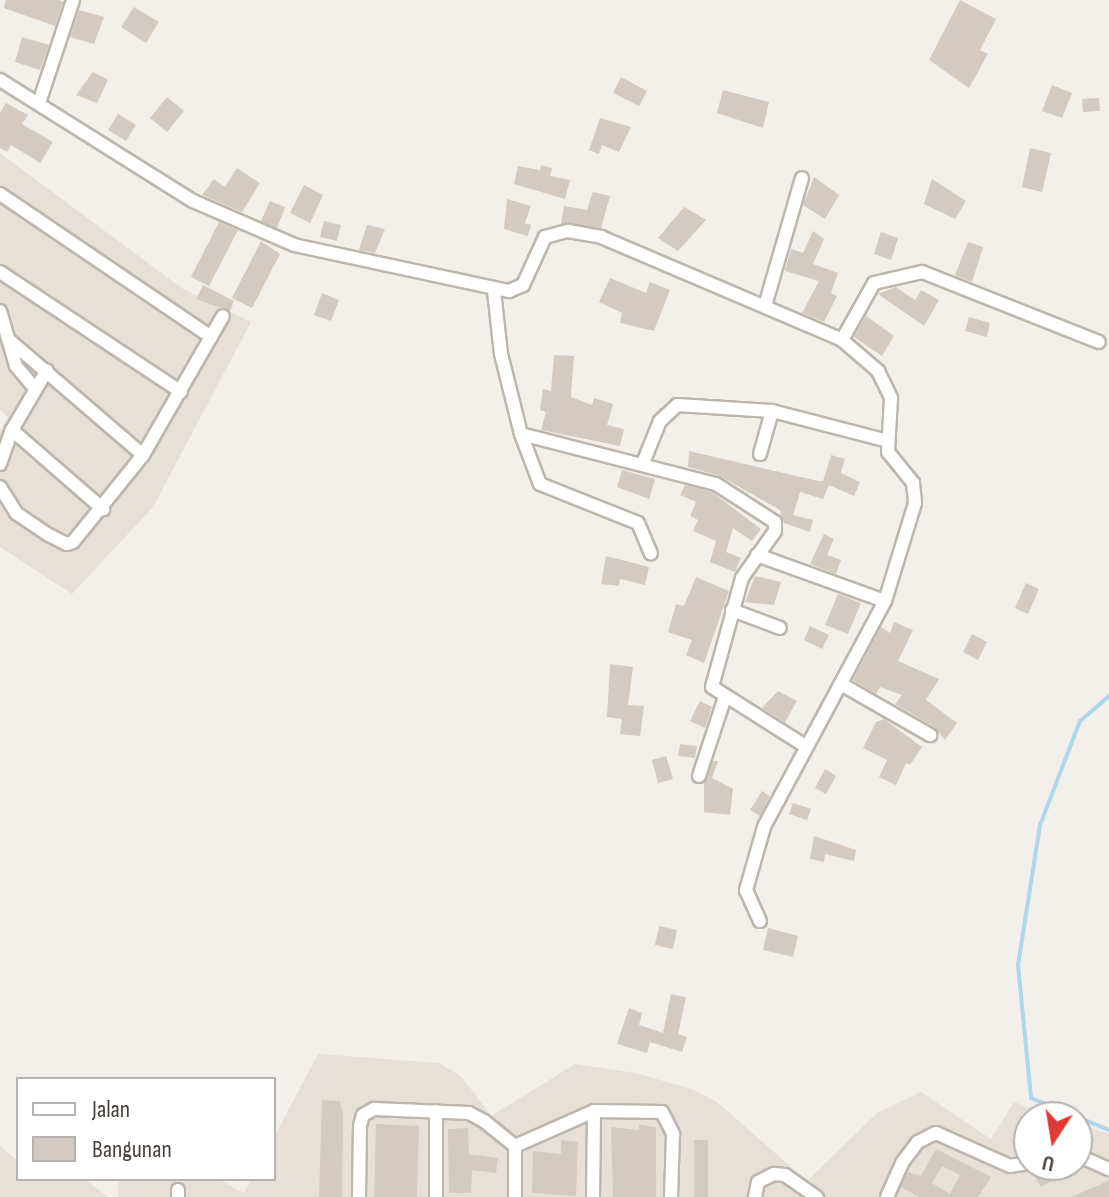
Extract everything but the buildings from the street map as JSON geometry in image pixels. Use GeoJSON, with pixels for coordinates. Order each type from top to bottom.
{"type":"FeatureCollection","features":[{"type":"Feature","properties":{"kind":"street"},"geometry":{"type":"LineString","coordinates":[[39,103],[73,0]]}},
{"type":"Feature","properties":{"kind":"street"},"geometry":{"type":"LineString","coordinates":[[0,80],[193,201],[253,232],[494,291],[523,285],[539,242],[568,231],[601,237],[842,340],[884,378],[891,398],[890,456],[915,493],[885,601],[765,823],[746,887],[760,921]]}},
{"type":"Feature","properties":{"kind":"street"},"geometry":{"type":"LineString","coordinates":[[765,306],[802,178]]}},
{"type":"Feature","properties":{"kind":"street"},"geometry":{"type":"LineString","coordinates":[[0,194],[211,337]]}},
{"type":"Feature","properties":{"kind":"street"},"geometry":{"type":"LineString","coordinates":[[0,272],[181,392]]}},
{"type":"Feature","properties":{"kind":"street"},"geometry":{"type":"LineString","coordinates":[[842,340],[874,283],[922,272],[1099,342]]}},
{"type":"Feature","properties":{"kind":"street"},"geometry":{"type":"LineString","coordinates":[[494,291],[501,354],[521,434],[540,484],[638,523],[651,553]]}},
{"type":"Feature","properties":{"kind":"street"},"geometry":{"type":"LineString","coordinates":[[0,311],[16,366],[35,389]]}},
{"type":"Feature","properties":{"kind":"street"},"geometry":{"type":"LineString","coordinates":[[0,487],[16,513],[67,544],[103,509],[143,455],[223,316]]}},
{"type":"Feature","properties":{"kind":"street"},"geometry":{"type":"LineString","coordinates":[[8,339],[143,455]]}},
{"type":"Feature","properties":{"kind":"street"},"geometry":{"type":"LineString","coordinates":[[0,464],[12,430],[47,370]]}},
{"type":"Feature","properties":{"kind":"street"},"geometry":{"type":"LineString","coordinates":[[643,463],[660,421],[677,405],[772,411],[888,441]]}},
{"type":"Feature","properties":{"kind":"street"},"geometry":{"type":"LineString","coordinates":[[760,454],[772,411]]}},
{"type":"Feature","properties":{"kind":"street"},"geometry":{"type":"LineString","coordinates":[[12,430],[103,509]]}},
{"type":"Feature","properties":{"kind":"street"},"geometry":{"type":"LineString","coordinates":[[521,434],[719,485],[773,520],[777,529],[742,578],[712,684],[725,697],[807,747]]}},
{"type":"Feature","properties":{"kind":"street"},"geometry":{"type":"LineString","coordinates":[[757,555],[885,601]]}},
{"type":"Feature","properties":{"kind":"street"},"geometry":{"type":"LineString","coordinates":[[732,610],[780,628]]}},
{"type":"Feature","properties":{"kind":"street"},"geometry":{"type":"LineString","coordinates":[[841,684],[930,735]]}},
{"type":"Feature","properties":{"kind":"street"},"geometry":{"type":"LineString","coordinates":[[699,776],[725,697]]}},
{"type":"Feature","properties":{"kind":"street"},"geometry":{"type":"LineString","coordinates":[[359,1197],[363,1115],[374,1109],[469,1113],[515,1146]]}},
{"type":"Feature","properties":{"kind":"street"},"geometry":{"type":"LineString","coordinates":[[515,1146],[594,1111],[651,1110],[670,1120],[671,1197]]}},
{"type":"Feature","properties":{"kind":"street"},"geometry":{"type":"LineString","coordinates":[[436,1111],[436,1197]]}},
{"type":"Feature","properties":{"kind":"street"},"geometry":{"type":"LineString","coordinates":[[593,1197],[594,1111]]}},
{"type":"Feature","properties":{"kind":"street"},"geometry":{"type":"LineString","coordinates":[[887,1197],[902,1163],[918,1142],[936,1133],[1013,1166]]}},
{"type":"Feature","properties":{"kind":"street"},"geometry":{"type":"LineString","coordinates":[[515,1146],[515,1197]]}},
{"type":"Feature","properties":{"kind":"street"},"geometry":{"type":"LineString","coordinates":[[755,1197],[758,1182],[774,1174],[817,1197]]}},
{"type":"Feature","properties":{"kind":"shaded area"},"geometry":{"type":"Polygon","coordinates":[[[0,153],[183,289],[251,322],[153,507],[72,594],[0,547],[0,431],[8,417],[0,410],[0,153]]]}},
{"type":"Feature","properties":{"kind":"shaded area"},"geometry":{"type":"Polygon","coordinates":[[[318,1054],[439,1063],[462,1077],[491,1116],[575,1064],[636,1073],[691,1089],[717,1102],[807,1181],[877,1113],[921,1092],[991,1139],[1013,1104],[1013,1181],[1093,1181],[1093,1128],[1109,1134],[1109,1197],[118,1197],[118,1181],[222,1181],[244,1193],[251,1181],[276,1181],[276,1133],[318,1054]]]}},
{"type":"Feature","properties":{"kind":"shaded area"},"geometry":{"type":"Polygon","coordinates":[[[0,1146],[16,1159],[16,1181],[87,1181],[108,1197],[0,1197],[0,1146]]]}},
{"type":"Feature","properties":{"kind":"waterway"},"geometry":{"type":"LineString","coordinates":[[1109,696],[1080,721],[1040,825],[1018,965],[1031,1098],[1109,1130]]}}]}
